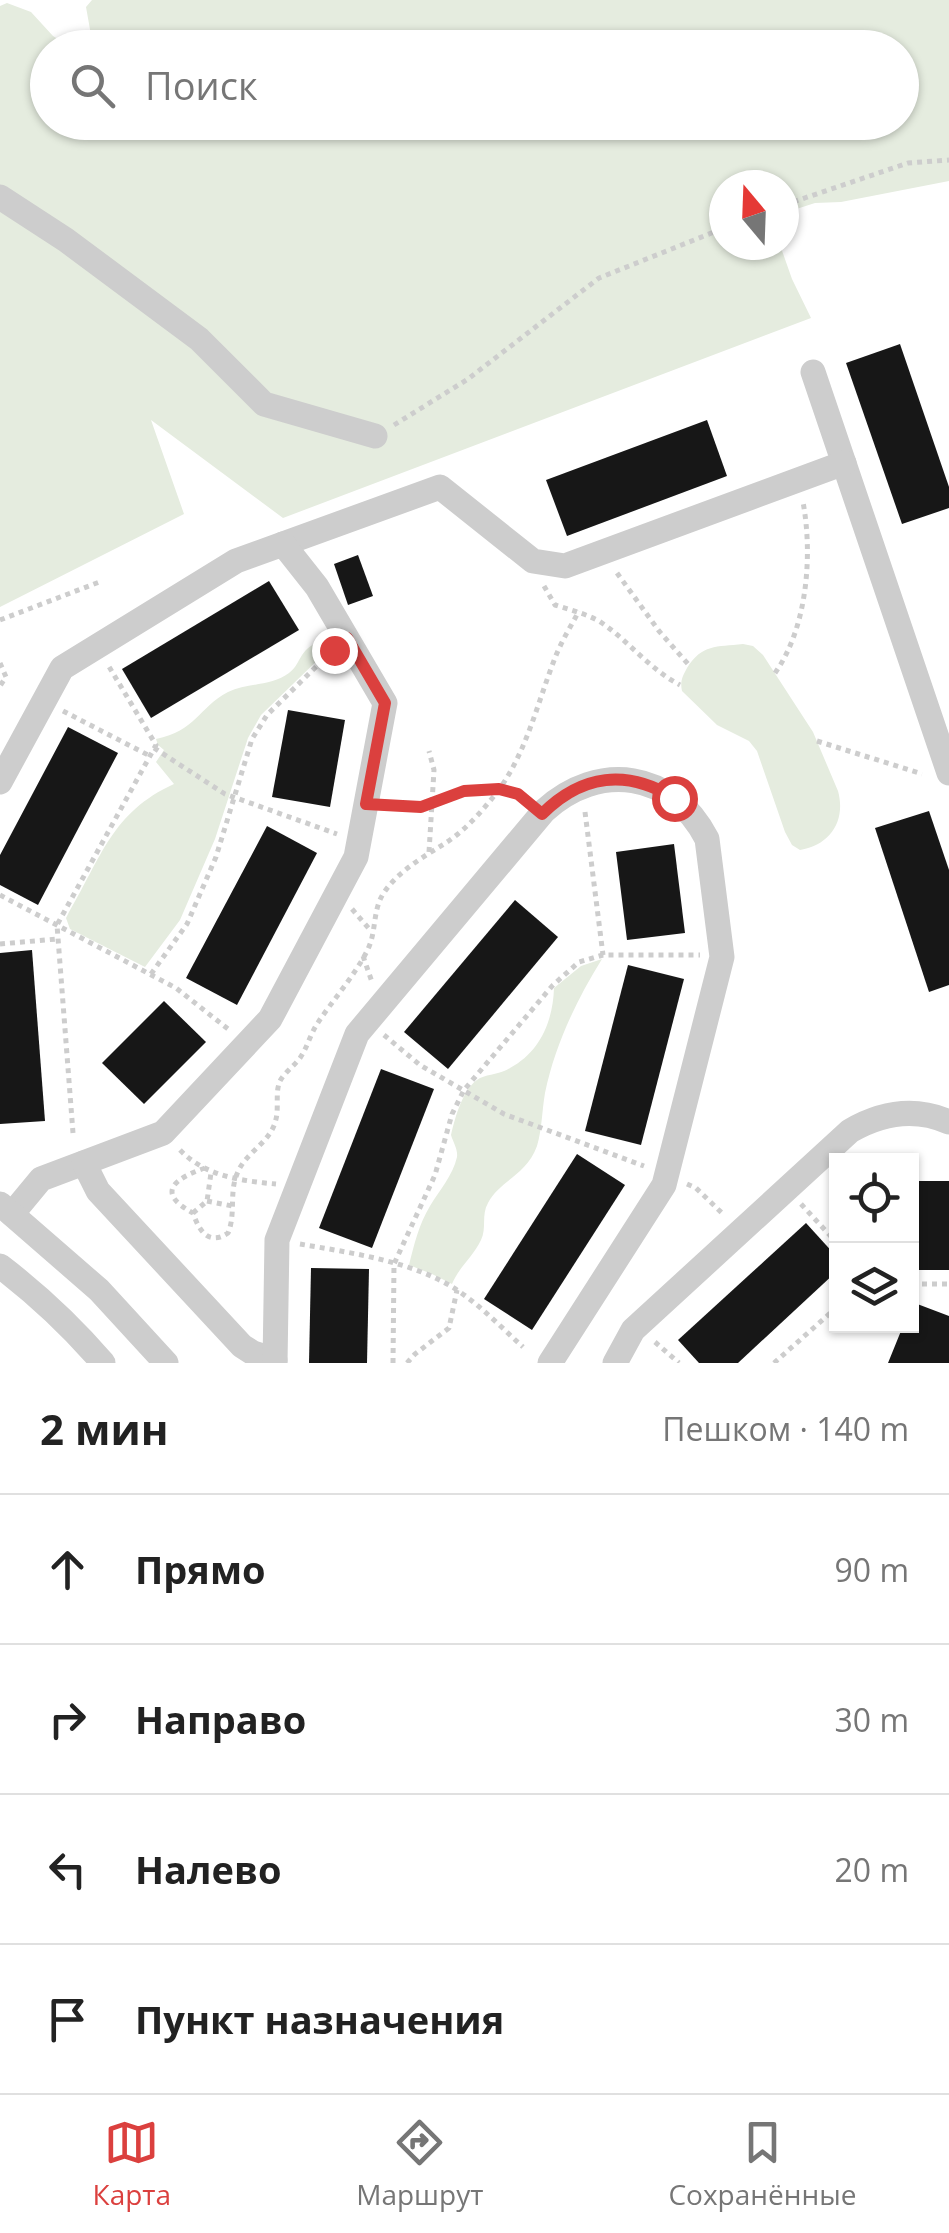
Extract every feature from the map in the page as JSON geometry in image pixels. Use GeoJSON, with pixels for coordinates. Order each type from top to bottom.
{"type":"FeatureCollection","features":[{"type":"Feature","properties":{"kind":"lane"},"geometry":{"type":"LineString","coordinates":[[0,196],[199,339],[264,404],[375,436]]}},
{"type":"Feature","properties":{"kind":"lane"},"geometry":{"type":"LineString","coordinates":[[813,372],[949,773]]}},
{"type":"Feature","properties":{"kind":"lane"},"geometry":{"type":"LineString","coordinates":[[0,782],[62,668],[236,561],[440,487],[533,561],[565,566],[844,463]]}},
{"type":"Feature","properties":{"kind":"lane"},"geometry":{"type":"LineString","coordinates":[[166,1363],[99,1290],[6,1209],[41,1179],[163,1133],[270,1018],[356,857],[385,703],[317,587],[283,544]]}},
{"type":"Feature","properties":{"kind":"lane"},"geometry":{"type":"LineString","coordinates":[[84,1163],[98,1190],[242,1346],[274,1362],[278,1240],[357,1034],[557,799],[572,790],[607,780],[643,783],[674,798],[699,824],[706,839],[722,955],[664,1185],[550,1363]]}},
{"type":"Feature","properties":{"kind":"lane"},"geometry":{"type":"LineString","coordinates":[[615,1363],[633,1330],[850,1131],[879,1117],[911,1112],[949,1122]]}},
{"type":"Feature","properties":{"kind":"lane"},"geometry":{"type":"LineString","coordinates":[[0,1266],[104,1363]]}},
{"type":"Feature","properties":{"kind":"path"},"geometry":{"type":"LineString","coordinates":[[799,200],[908,164],[949,160]]}},
{"type":"Feature","properties":{"kind":"path"},"geometry":{"type":"LineString","coordinates":[[375,436],[468,379],[599,278],[709,234]]}},
{"type":"Feature","properties":{"kind":"path"},"geometry":{"type":"LineString","coordinates":[[775,673],[800,624],[806,516],[799,480]]}},
{"type":"Feature","properties":{"kind":"path"},"geometry":{"type":"LineString","coordinates":[[603,552],[659,631],[689,665]]}},
{"type":"Feature","properties":{"kind":"path"},"geometry":{"type":"LineString","coordinates":[[533,561],[554,605],[579,611],[600,622],[666,678],[680,685]]}},
{"type":"Feature","properties":{"kind":"path"},"geometry":{"type":"LineString","coordinates":[[0,620],[102,581]]}},
{"type":"Feature","properties":{"kind":"path"},"geometry":{"type":"LineString","coordinates":[[208,1169],[184,1176],[174,1182],[172,1189],[182,1207],[193,1213],[207,1237],[213,1239],[228,1233],[239,1169],[265,1142],[276,1121],[281,1078],[302,1055],[313,1030],[368,949],[384,892],[429,852],[461,832],[499,789],[520,756],[556,654],[579,611]]}},
{"type":"Feature","properties":{"kind":"path"},"geometry":{"type":"LineString","coordinates":[[150,974],[187,924],[216,857],[252,739],[267,715],[347,638]]}},
{"type":"Feature","properties":{"kind":"path"},"geometry":{"type":"LineString","coordinates":[[73,1133],[57,925],[156,744],[96,645]]}},
{"type":"Feature","properties":{"kind":"path"},"geometry":{"type":"LineString","coordinates":[[0,663],[6,677],[0,686]]}},
{"type":"Feature","properties":{"kind":"path"},"geometry":{"type":"LineString","coordinates":[[43,700],[150,756]]}},
{"type":"Feature","properties":{"kind":"path"},"geometry":{"type":"LineString","coordinates":[[817,741],[934,777],[949,773]]}},
{"type":"Feature","properties":{"kind":"path"},"geometry":{"type":"LineString","coordinates":[[154,748],[224,794],[359,841]]}},
{"type":"Feature","properties":{"kind":"path"},"geometry":{"type":"LineString","coordinates":[[429,751],[434,770],[434,802],[429,852]]}},
{"type":"Feature","properties":{"kind":"path"},"geometry":{"type":"LineString","coordinates":[[366,804],[421,807],[464,791],[499,789],[518,794],[542,814]]}},
{"type":"Feature","properties":{"kind":"path"},"geometry":{"type":"LineString","coordinates":[[584,799],[603,955]]}},
{"type":"Feature","properties":{"kind":"path"},"geometry":{"type":"LineString","coordinates":[[0,895],[176,988],[246,1044]]}},
{"type":"Feature","properties":{"kind":"path"},"geometry":{"type":"LineString","coordinates":[[0,944],[58,939]]}},
{"type":"Feature","properties":{"kind":"path"},"geometry":{"type":"LineString","coordinates":[[393,1363],[394,1264],[434,1175],[452,1114],[464,1090],[552,985],[579,962],[603,955],[722,955]]}},
{"type":"Feature","properties":{"kind":"path"},"geometry":{"type":"LineString","coordinates":[[379,1031],[420,1065],[504,1114],[696,1188],[740,1232]]}},
{"type":"Feature","properties":{"kind":"path"},"geometry":{"type":"LineString","coordinates":[[163,1133],[190,1161],[208,1169],[236,1178],[298,1186]]}},
{"type":"Feature","properties":{"kind":"path"},"geometry":{"type":"LineString","coordinates":[[193,1213],[206,1201],[208,1169]]}},
{"type":"Feature","properties":{"kind":"path"},"geometry":{"type":"LineString","coordinates":[[797,1199],[829,1234]]}},
{"type":"Feature","properties":{"kind":"path"},"geometry":{"type":"LineString","coordinates":[[206,1201],[232,1206]]}},
{"type":"Feature","properties":{"kind":"path"},"geometry":{"type":"LineString","coordinates":[[292,1243],[359,1254],[457,1290],[523,1346]]}},
{"type":"Feature","properties":{"kind":"path"},"geometry":{"type":"LineString","coordinates":[[919,1284],[949,1284]]}},
{"type":"Feature","properties":{"kind":"path"},"geometry":{"type":"LineString","coordinates":[[407,1363],[450,1328],[457,1290]]}},
{"type":"Feature","properties":{"kind":"path"},"geometry":{"type":"LineString","coordinates":[[774,1363],[829,1314]]}},
{"type":"Feature","properties":{"kind":"shaded area"},"geometry":{"type":"Polygon","coordinates":[[[92,0],[949,0],[949,181],[799,208],[799,170],[709,170],[709,260],[785,260],[811,318],[283,518],[151,420],[184,514],[0,607],[0,6],[7,3],[31,12],[48,30],[30,30],[30,140],[919,140],[919,30],[90,30],[86,7],[92,0]]]}},
{"type":"Feature","properties":{"kind":"shaded area"},"geometry":{"type":"Polygon","coordinates":[[[314,644],[321,644],[326,652],[261,715],[248,738],[215,839],[180,920],[145,967],[70,929],[66,918],[110,838],[136,808],[174,784],[156,762],[164,750],[156,739],[180,731],[228,692],[282,677],[293,670],[314,644]]]}},
{"type":"Feature","properties":{"kind":"shaded area"},"geometry":{"type":"Polygon","coordinates":[[[753,646],[763,655],[813,732],[838,791],[840,812],[834,830],[811,847],[800,850],[792,845],[757,751],[749,741],[717,725],[682,691],[684,674],[698,655],[710,648],[753,646]]]}},
{"type":"Feature","properties":{"kind":"shaded area"},"geometry":{"type":"Polygon","coordinates":[[[602,959],[575,1007],[554,1058],[537,1146],[526,1164],[488,1203],[478,1246],[452,1284],[409,1265],[423,1220],[455,1164],[457,1151],[451,1135],[469,1088],[480,1078],[506,1070],[529,1053],[548,1024],[554,988],[581,966],[602,959]]]}},
{"type":"Feature","properties":{"kind":"building"},"geometry":{"type":"Polygon","coordinates":[[[900,344],[949,487],[949,508],[902,524],[846,363],[900,344]]]}},
{"type":"Feature","properties":{"kind":"building"},"geometry":{"type":"Polygon","coordinates":[[[707,420],[727,476],[567,536],[546,480],[707,420]]]}},
{"type":"Feature","properties":{"kind":"building"},"geometry":{"type":"Polygon","coordinates":[[[358,555],[373,596],[348,605],[334,564],[358,555]]]}},
{"type":"Feature","properties":{"kind":"building"},"geometry":{"type":"Polygon","coordinates":[[[269,581],[299,630],[151,718],[122,669],[269,581]]]}},
{"type":"Feature","properties":{"kind":"building"},"geometry":{"type":"Polygon","coordinates":[[[288,710],[345,720],[330,807],[272,797],[288,710]]]}},
{"type":"Feature","properties":{"kind":"building"},"geometry":{"type":"Polygon","coordinates":[[[68,727],[118,753],[38,905],[0,885],[0,855],[68,727]]]}},
{"type":"Feature","properties":{"kind":"building"},"geometry":{"type":"Polygon","coordinates":[[[929,811],[949,870],[949,985],[929,992],[875,828],[929,811]]]}},
{"type":"Feature","properties":{"kind":"building"},"geometry":{"type":"Polygon","coordinates":[[[267,826],[317,853],[237,1005],[186,978],[267,826]]]}},
{"type":"Feature","properties":{"kind":"building"},"geometry":{"type":"Polygon","coordinates":[[[674,844],[685,933],[627,940],[616,852],[674,844]]]}},
{"type":"Feature","properties":{"kind":"building"},"geometry":{"type":"Polygon","coordinates":[[[515,900],[558,937],[448,1069],[404,1032],[515,900]]]}},
{"type":"Feature","properties":{"kind":"building"},"geometry":{"type":"Polygon","coordinates":[[[32,950],[45,1121],[0,1124],[0,953],[32,950]]]}},
{"type":"Feature","properties":{"kind":"building"},"geometry":{"type":"Polygon","coordinates":[[[628,965],[684,979],[641,1145],[585,1131],[628,965]]]}},
{"type":"Feature","properties":{"kind":"building"},"geometry":{"type":"Polygon","coordinates":[[[164,1001],[206,1042],[144,1104],[102,1063],[164,1001]]]}},
{"type":"Feature","properties":{"kind":"building"},"geometry":{"type":"Polygon","coordinates":[[[381,1069],[434,1089],[372,1248],[319,1228],[381,1069]]]}},
{"type":"Feature","properties":{"kind":"building"},"geometry":{"type":"Polygon","coordinates":[[[577,1154],[625,1185],[532,1330],[484,1299],[577,1154]]]}},
{"type":"Feature","properties":{"kind":"building"},"geometry":{"type":"Polygon","coordinates":[[[919,1181],[949,1181],[949,1270],[919,1270],[919,1181]]]}},
{"type":"Feature","properties":{"kind":"building"},"geometry":{"type":"Polygon","coordinates":[[[806,1223],[829,1248],[829,1278],[738,1363],[699,1363],[678,1340],[806,1223]]]}},
{"type":"Feature","properties":{"kind":"building"},"geometry":{"type":"Polygon","coordinates":[[[311,1268],[369,1269],[367,1363],[309,1363],[311,1268]]]}},
{"type":"Feature","properties":{"kind":"building"},"geometry":{"type":"Polygon","coordinates":[[[919,1305],[949,1316],[949,1363],[888,1363],[900,1333],[919,1333],[919,1305]]]}},
{"type":"Feature","properties":{"kind":"route"},"geometry":{"type":"LineString","coordinates":[[334,650],[347,638],[385,703],[366,804],[421,807],[482,788],[518,794],[542,814],[572,790],[607,780],[643,783],[674,798]]}}]}
